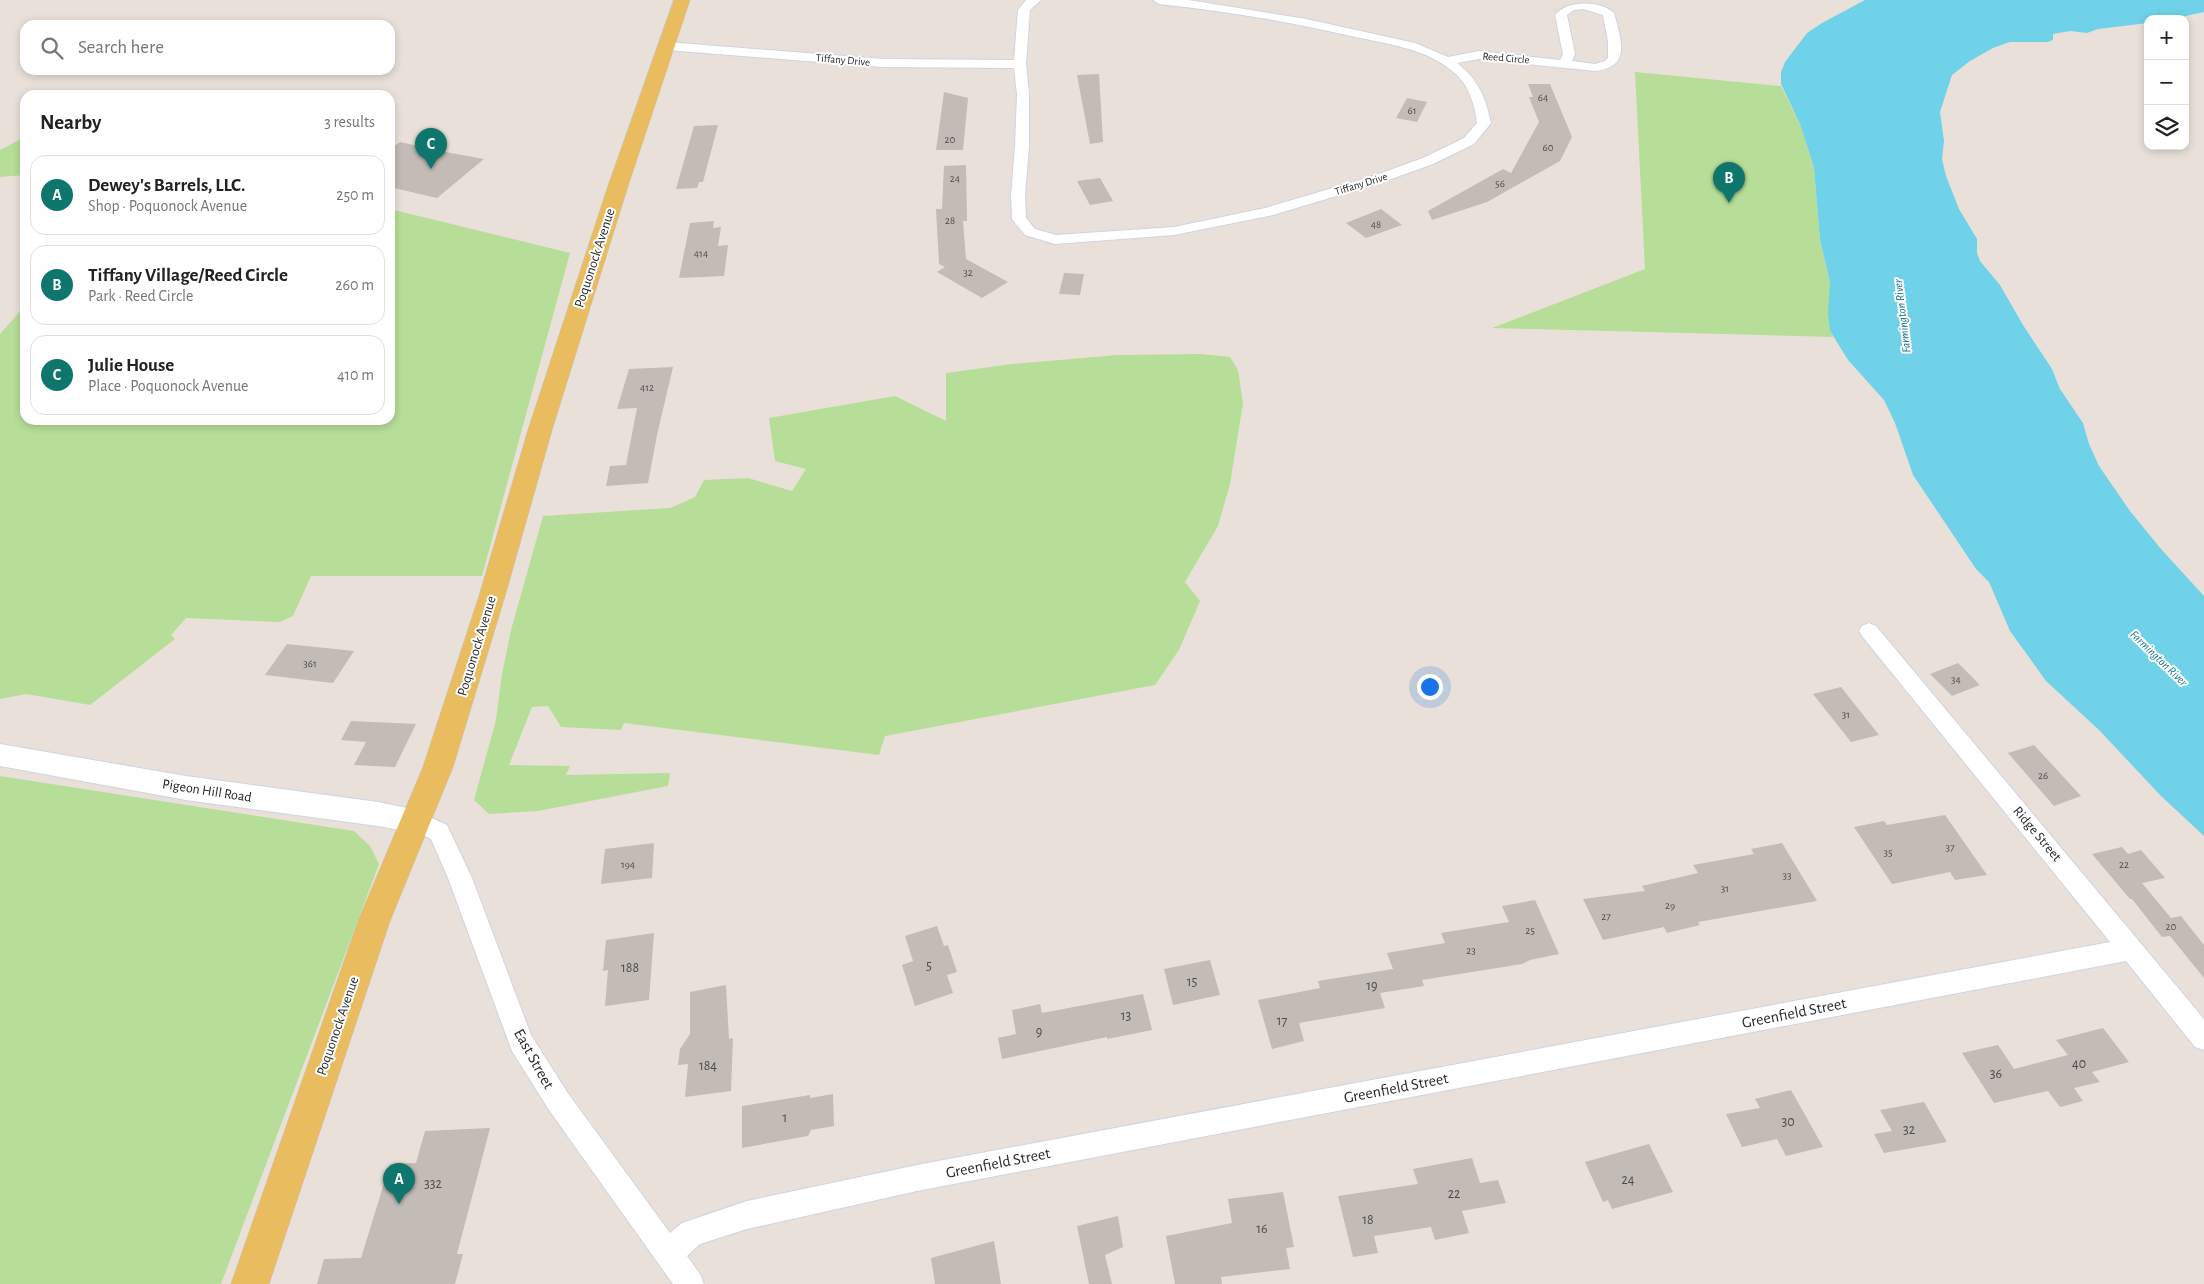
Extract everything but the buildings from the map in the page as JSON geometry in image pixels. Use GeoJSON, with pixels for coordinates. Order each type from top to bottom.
{"type":"FeatureCollection","features":[{"type":"Feature","properties":{"kind":"main road","name":"Poquonock Avenue"},"geometry":{"type":"LineString","coordinates":[[250,1284],[374,920],[438,768],[459,704],[540,430],[618,186],[682,0]]}},
{"type":"Feature","properties":{"kind":"street","name":"Tiffany Drive"},"geometry":{"type":"LineString","coordinates":[[1035,0],[1029,3],[1024,10],[1020,64],[1023,94],[1022,146],[1018,196],[1019,219],[1030,232],[1055,240],[1174,231],[1268,212],[1375,180],[1428,161],[1469,141],[1484,123],[1476,89],[1460,71],[1423,49],[1246,11],[1159,0]]}},
{"type":"Feature","properties":{"kind":"street","name":"Reed Circle"},"geometry":{"type":"LineString","coordinates":[[1447,62],[1479,55],[1585,67],[1603,67],[1613,60],[1616,53],[1608,13],[1599,6],[1578,4],[1567,6],[1563,9],[1561,15],[1569,54],[1565,64]]}},
{"type":"Feature","properties":{"kind":"street","name":"Tiffany Drive"},"geometry":{"type":"LineString","coordinates":[[667,46],[883,63],[1020,64]]}},
{"type":"Feature","properties":{"kind":"street","name":"Ridge Street"},"geometry":{"type":"LineString","coordinates":[[1869,631],[2204,1038]]}},
{"type":"Feature","properties":{"kind":"street","name":"Pigeon Hill Road"},"geometry":{"type":"LineString","coordinates":[[0,755],[186,788],[378,814],[416,821]]}},
{"type":"Feature","properties":{"kind":"street","name":"East Street"},"geometry":{"type":"LineString","coordinates":[[416,821],[439,832],[460,878],[521,1042],[558,1101],[690,1284]]}},
{"type":"Feature","properties":{"kind":"street","name":"Greenfield Street"},"geometry":{"type":"LineString","coordinates":[[668,1253],[692,1234],[746,1216],[918,1178],[2132,949]]}},
{"type":"Feature","properties":{"kind":"green space"},"geometry":{"type":"Polygon","coordinates":[[[1635,72],[1781,86],[1800,124],[1814,168],[1820,240],[1830,282],[1830,331],[1833,337],[1492,328],[1645,269],[1635,72]]]}},
{"type":"Feature","properties":{"kind":"green space"},"geometry":{"type":"Polygon","coordinates":[[[20,140],[20,175],[0,177],[0,150],[20,140]]]}},
{"type":"Feature","properties":{"kind":"green space"},"geometry":{"type":"Polygon","coordinates":[[[395,210],[570,253],[482,576],[311,576],[293,616],[280,622],[186,618],[171,635],[175,639],[90,705],[26,694],[0,699],[0,334],[20,312],[20,425],[395,425],[395,210]]]}},
{"type":"Feature","properties":{"kind":"green space"},"geometry":{"type":"Polygon","coordinates":[[[1201,354],[1230,357],[1238,370],[1243,403],[1230,484],[1218,526],[1185,582],[1200,601],[1179,650],[1155,685],[885,736],[879,755],[624,723],[621,730],[561,727],[548,706],[532,707],[509,765],[570,766],[566,775],[670,773],[668,786],[538,811],[489,814],[474,800],[496,720],[502,674],[511,630],[543,516],[670,508],[695,497],[704,480],[748,478],[792,491],[806,469],[775,461],[769,418],[895,396],[946,421],[946,373],[1012,364],[1117,355],[1201,354]]]}},
{"type":"Feature","properties":{"kind":"green space"},"geometry":{"type":"Polygon","coordinates":[[[0,776],[354,831],[370,846],[379,864],[221,1284],[0,1284],[0,776]]]}},
{"type":"Feature","properties":{"kind":"water","name":"Farmington River"},"geometry":{"type":"Polygon","coordinates":[[[1865,0],[2204,0],[2204,12],[2189,15],[2144,15],[2144,23],[2098,29],[2087,33],[2070,31],[2053,34],[2053,40],[2048,42],[2010,42],[1993,48],[1970,61],[1952,75],[1940,112],[1944,141],[1942,159],[1946,176],[1959,209],[1977,239],[1977,253],[1980,261],[2000,285],[2052,369],[2060,389],[2083,423],[2089,444],[2099,466],[2130,511],[2161,549],[2204,596],[2204,836],[2161,796],[2099,730],[2046,681],[2010,631],[1989,582],[1976,569],[1913,475],[1895,423],[1884,400],[1848,360],[1830,331],[1828,314],[1830,282],[1820,240],[1814,168],[1800,124],[1781,84],[1781,72],[1785,62],[1807,33],[1865,0]]]}},
{"type":"Feature","properties":{"kind":"place","name":"Julie House"},"geometry":{"type":"Point","coordinates":[431,169]}},
{"type":"Feature","properties":{"kind":"place","name":"Tiffany Village/Reed Circle"},"geometry":{"type":"Point","coordinates":[1729,203]}},
{"type":"Feature","properties":{"kind":"place","name":"Dewey's Barrels, LLC."},"geometry":{"type":"Point","coordinates":[399,1204]}}]}
